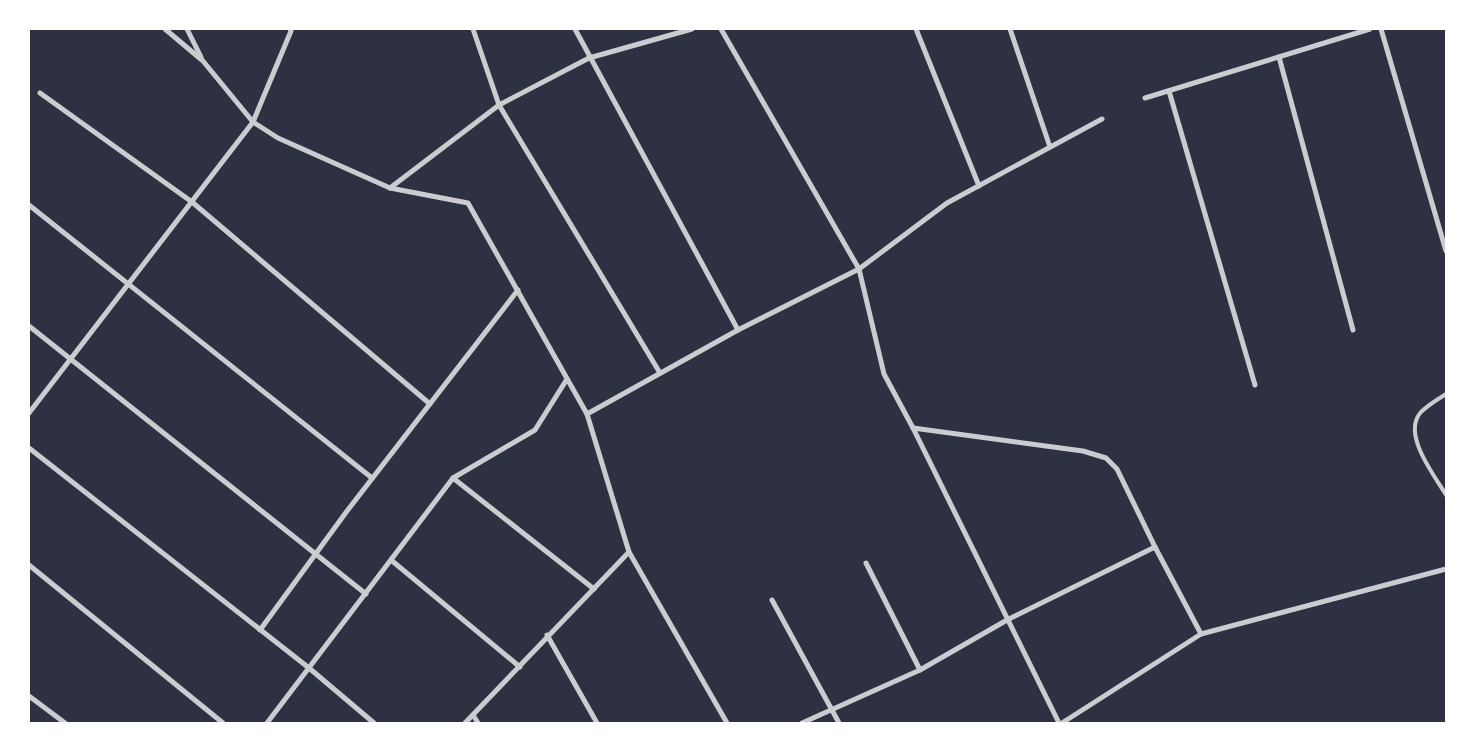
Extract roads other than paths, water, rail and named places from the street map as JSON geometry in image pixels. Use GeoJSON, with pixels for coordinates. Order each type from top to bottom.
{"type":"FeatureCollection","features":[{"type":"Feature","properties":{"kind":"street"},"geometry":{"type":"LineString","coordinates":[[165,29],[203,61],[253,122],[278,138],[390,188],[468,203],[587,414],[629,552],[728,723]]}},
{"type":"Feature","properties":{"kind":"street"},"geometry":{"type":"LineString","coordinates":[[187,29],[203,61]]}},
{"type":"Feature","properties":{"kind":"street"},"geometry":{"type":"LineString","coordinates":[[29,413],[253,122],[291,31],[290,29]]}},
{"type":"Feature","properties":{"kind":"street"},"geometry":{"type":"LineString","coordinates":[[473,29],[500,105],[660,373]]}},
{"type":"Feature","properties":{"kind":"street"},"geometry":{"type":"LineString","coordinates":[[575,29],[738,330]]}},
{"type":"Feature","properties":{"kind":"street"},"geometry":{"type":"LineString","coordinates":[[390,188],[500,105],[589,58],[692,29]]}},
{"type":"Feature","properties":{"kind":"street"},"geometry":{"type":"LineString","coordinates":[[721,29],[859,269],[884,374],[913,428],[1060,723],[1201,634],[1446,569]]}},
{"type":"Feature","properties":{"kind":"street"},"geometry":{"type":"LineString","coordinates":[[916,29],[979,186]]}},
{"type":"Feature","properties":{"kind":"street"},"geometry":{"type":"LineString","coordinates":[[1145,98],[1370,29]]}},
{"type":"Feature","properties":{"kind":"street"},"geometry":{"type":"LineString","coordinates":[[1381,29],[1446,251]]}},
{"type":"Feature","properties":{"kind":"street"},"geometry":{"type":"LineString","coordinates":[[1012,30],[1050,147]]}},
{"type":"Feature","properties":{"kind":"street"},"geometry":{"type":"LineString","coordinates":[[1279,57],[1353,330]]}},
{"type":"Feature","properties":{"kind":"street"},"geometry":{"type":"LineString","coordinates":[[1169,91],[1255,385]]}},
{"type":"Feature","properties":{"kind":"street"},"geometry":{"type":"LineString","coordinates":[[40,94],[192,202],[430,404]]}},
{"type":"Feature","properties":{"kind":"street"},"geometry":{"type":"LineString","coordinates":[[587,414],[738,330],[859,269],[947,202],[1102,119]]}},
{"type":"Feature","properties":{"kind":"street"},"geometry":{"type":"LineString","coordinates":[[29,205],[372,478]]}},
{"type":"Feature","properties":{"kind":"street"},"geometry":{"type":"LineString","coordinates":[[260,630],[372,478],[518,290]]}},
{"type":"Feature","properties":{"kind":"street"},"geometry":{"type":"LineString","coordinates":[[29,326],[366,594]]}},
{"type":"Feature","properties":{"kind":"street"},"geometry":{"type":"LineString","coordinates":[[267,723],[453,478],[535,430],[568,379]]}},
{"type":"Feature","properties":{"kind":"street"},"geometry":{"type":"LineString","coordinates":[[913,428],[1083,451],[1106,458],[1117,469],[1155,547],[1201,634]]}},
{"type":"Feature","properties":{"kind":"street"},"geometry":{"type":"LineString","coordinates":[[29,448],[309,668],[374,723]]}},
{"type":"Feature","properties":{"kind":"street"},"geometry":{"type":"LineString","coordinates":[[453,478],[594,589]]}},
{"type":"Feature","properties":{"kind":"street"},"geometry":{"type":"LineString","coordinates":[[802,723],[920,670],[1007,620],[1155,547]]}},
{"type":"Feature","properties":{"kind":"street"},"geometry":{"type":"LineString","coordinates":[[465,723],[520,667],[547,635],[629,552]]}},
{"type":"Feature","properties":{"kind":"street"},"geometry":{"type":"LineString","coordinates":[[390,560],[520,667]]}},
{"type":"Feature","properties":{"kind":"street"},"geometry":{"type":"LineString","coordinates":[[866,562],[920,670]]}},
{"type":"Feature","properties":{"kind":"street"},"geometry":{"type":"LineString","coordinates":[[29,565],[223,723]]}},
{"type":"Feature","properties":{"kind":"street"},"geometry":{"type":"LineString","coordinates":[[772,600],[839,723]]}},
{"type":"Feature","properties":{"kind":"street"},"geometry":{"type":"LineString","coordinates":[[547,635],[597,723]]}},
{"type":"Feature","properties":{"kind":"street"},"geometry":{"type":"LineString","coordinates":[[29,696],[65,723]]}},
{"type":"Feature","properties":{"kind":"street"},"geometry":{"type":"LineString","coordinates":[[473,715],[478,723]]}},
{"type":"Feature","properties":{"kind":"lane"},"geometry":{"type":"LineString","coordinates":[[1446,394],[1421,412],[1416,420],[1414,432],[1418,447],[1446,495]]}}]}
